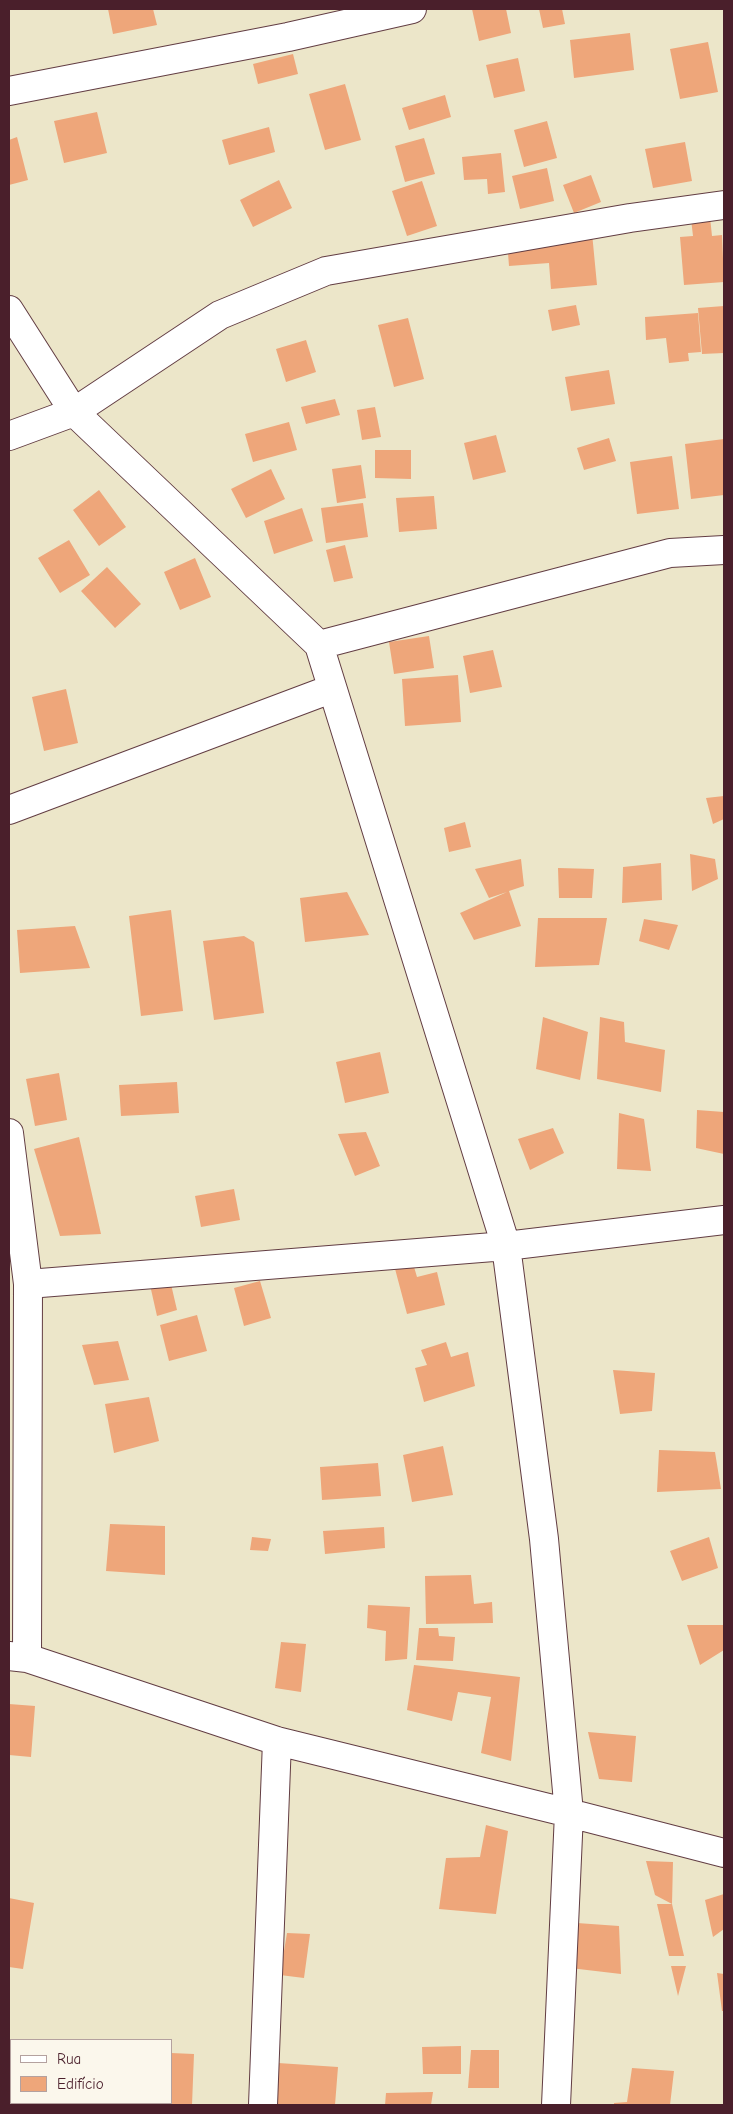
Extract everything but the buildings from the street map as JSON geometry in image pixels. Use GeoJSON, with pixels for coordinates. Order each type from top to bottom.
{"type":"FeatureCollection","features":[{"type":"Feature","properties":{"kind":"street"},"geometry":{"type":"LineString","coordinates":[[9,91],[288,38],[412,9]]}},
{"type":"Feature","properties":{"kind":"street"},"geometry":{"type":"LineString","coordinates":[[9,436],[74,412],[220,315],[326,271],[630,218],[724,205]]}},
{"type":"Feature","properties":{"kind":"street"},"geometry":{"type":"LineString","coordinates":[[9,310],[74,412],[319,645],[331,689],[506,1246],[544,1539],[569,1813],[556,2105]]}},
{"type":"Feature","properties":{"kind":"street"},"geometry":{"type":"LineString","coordinates":[[319,645],[670,553],[724,550]]}},
{"type":"Feature","properties":{"kind":"street"},"geometry":{"type":"LineString","coordinates":[[9,810],[331,689]]}},
{"type":"Feature","properties":{"kind":"street"},"geometry":{"type":"LineString","coordinates":[[9,1133],[28,1284],[18,1657],[277,1742],[724,1853]]}},
{"type":"Feature","properties":{"kind":"street"},"geometry":{"type":"LineString","coordinates":[[28,1284],[506,1246],[724,1220]]}},
{"type":"Feature","properties":{"kind":"street"},"geometry":{"type":"LineString","coordinates":[[263,2105],[277,1742]]}}]}
